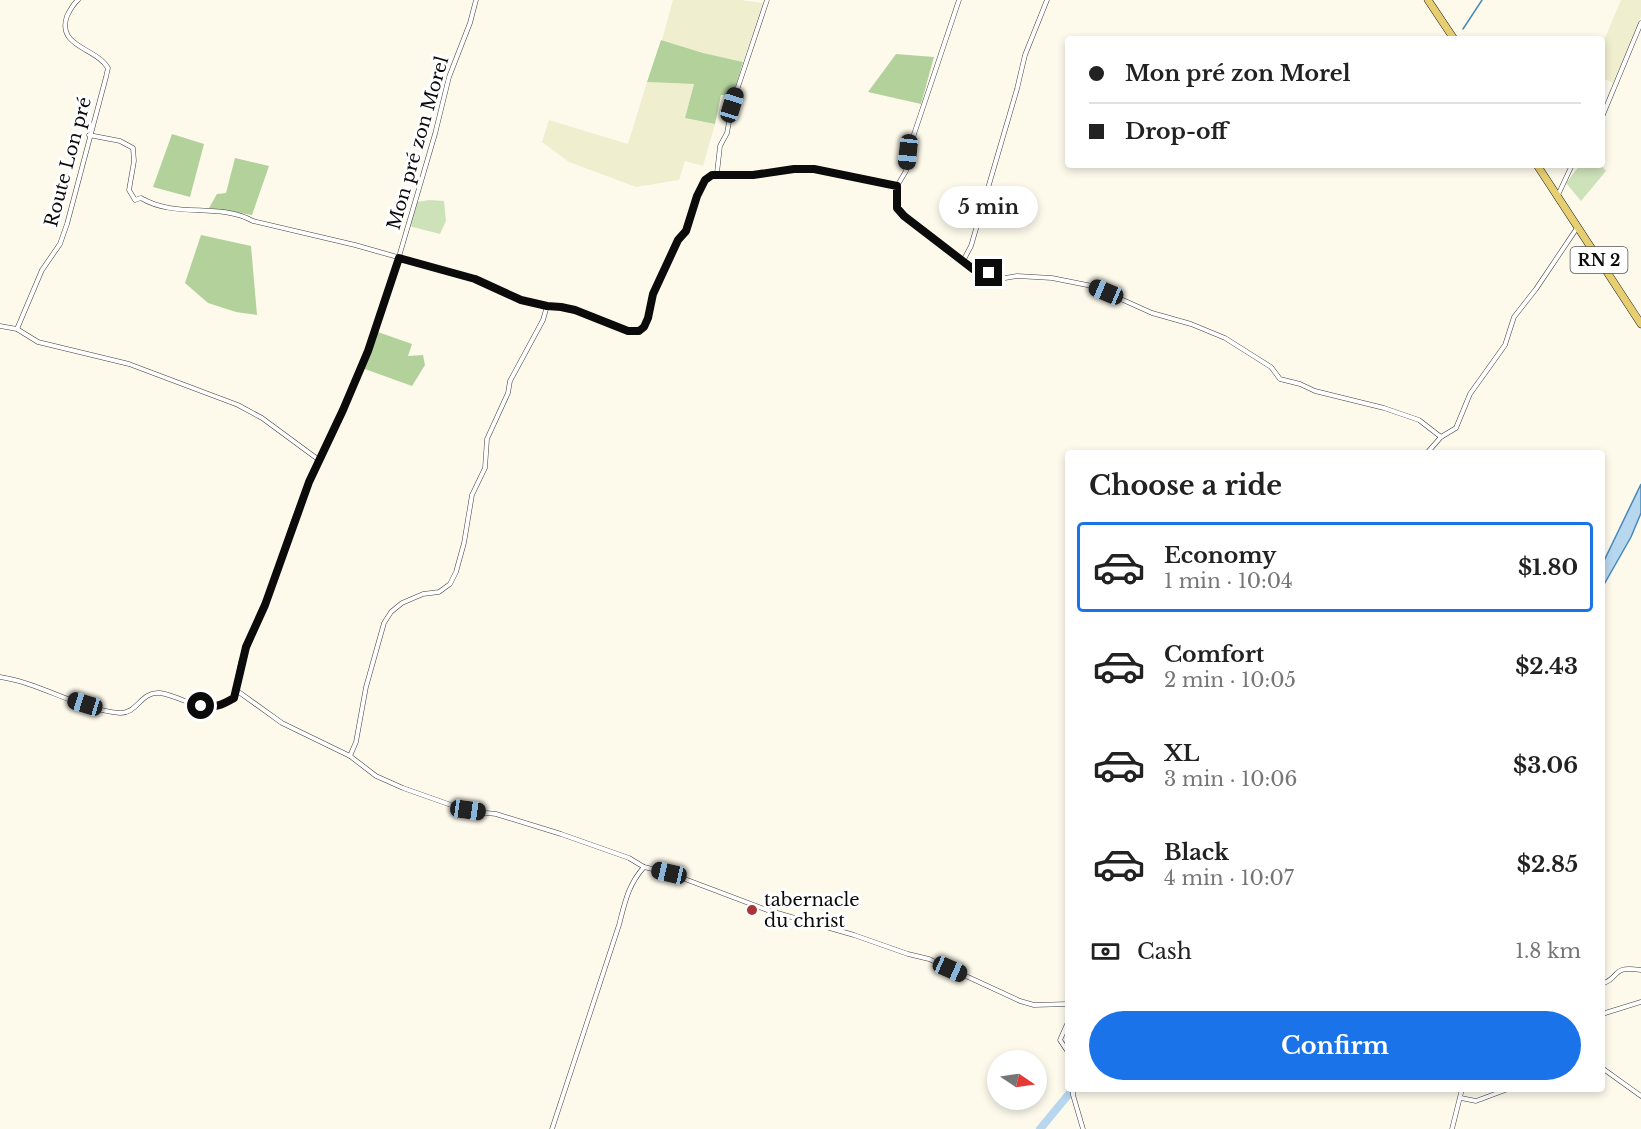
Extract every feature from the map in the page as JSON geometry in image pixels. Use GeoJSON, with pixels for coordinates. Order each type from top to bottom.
{"type":"FeatureCollection","features":[{"type":"Feature","properties":{"kind":"main road"},"geometry":{"type":"LineString","coordinates":[[1428,0],[1452,36]]}},
{"type":"Feature","properties":{"kind":"main road","name":"RN 2"},"geometry":{"type":"LineString","coordinates":[[1540,168],[1641,324]]}},
{"type":"Feature","properties":{"kind":"street","name":"Route Lon pré"},"geometry":{"type":"LineString","coordinates":[[17,329],[42,270],[60,244],[67,224],[108,68],[105,63],[71,40],[66,31],[65,22],[68,13],[78,0]]}},
{"type":"Feature","properties":{"kind":"street","name":"Mon pré zon Morel"},"geometry":{"type":"LineString","coordinates":[[236,690],[246,647],[265,605],[293,523],[368,351],[399,258],[435,134],[448,77],[470,23],[476,0]]}},
{"type":"Feature","properties":{"kind":"street"},"geometry":{"type":"LineString","coordinates":[[89,135],[120,141],[133,148],[135,161],[129,190],[135,200],[141,198],[171,209],[222,212],[245,216],[254,221],[475,279],[521,300],[575,310],[628,331],[639,331],[644,327],[648,318],[653,294],[678,240],[686,231],[697,196],[705,180],[717,173],[720,146],[727,133],[732,105],[767,0]]}},
{"type":"Feature","properties":{"kind":"street"},"geometry":{"type":"LineString","coordinates":[[959,0],[908,152],[906,171],[897,186],[897,208],[973,269],[1005,278],[1017,276],[1052,278],[1092,286],[1152,313],[1191,324],[1225,338],[1272,367],[1280,379],[1419,420],[1441,437]]}},
{"type":"Feature","properties":{"kind":"street"},"geometry":{"type":"LineString","coordinates":[[963,261],[971,246],[1025,55],[1047,0]]}},
{"type":"Feature","properties":{"kind":"street"},"geometry":{"type":"LineString","coordinates":[[1605,110],[1641,23]]}},
{"type":"Feature","properties":{"kind":"street"},"geometry":{"type":"LineString","coordinates":[[1558,195],[1570,168]]}},
{"type":"Feature","properties":{"kind":"street"},"geometry":{"type":"LineString","coordinates":[[712,175],[753,175],[794,169],[814,169],[897,186]]}},
{"type":"Feature","properties":{"kind":"street"},"geometry":{"type":"LineString","coordinates":[[1430,450],[1441,437],[1456,428],[1470,394],[1505,345],[1514,317],[1577,228]]}},
{"type":"Feature","properties":{"kind":"street"},"geometry":{"type":"LineString","coordinates":[[350,756],[356,742],[366,687],[384,623],[391,612],[402,603],[423,594],[439,592],[450,584],[456,572],[464,543],[471,495],[485,468],[487,439],[508,393],[510,381],[543,320],[547,306]]}},
{"type":"Feature","properties":{"kind":"street"},"geometry":{"type":"LineString","coordinates":[[0,326],[17,329],[38,342],[129,364],[238,405],[262,418],[319,460]]}},
{"type":"Feature","properties":{"kind":"street"},"geometry":{"type":"LineString","coordinates":[[0,677],[121,713],[132,710],[144,697],[159,693],[188,703],[212,707],[222,706],[234,698],[236,690],[282,723],[350,756],[376,776],[404,788],[468,810],[496,814],[581,841],[629,858],[644,867],[669,873],[766,910],[854,935],[929,960],[1020,1001],[1034,1005],[1065,1004]]}},
{"type":"Feature","properties":{"kind":"street"},"geometry":{"type":"LineString","coordinates":[[552,1129],[619,925],[627,894],[634,878],[644,867]]}},
{"type":"Feature","properties":{"kind":"street"},"geometry":{"type":"LineString","coordinates":[[1605,983],[1618,970],[1625,968],[1641,970]]}},
{"type":"Feature","properties":{"kind":"street"},"geometry":{"type":"LineString","coordinates":[[1605,1013],[1641,1002]]}},
{"type":"Feature","properties":{"kind":"street"},"geometry":{"type":"LineString","coordinates":[[1065,1029],[1060,1040],[1065,1048]]}},
{"type":"Feature","properties":{"kind":"street"},"geometry":{"type":"LineString","coordinates":[[1605,1070],[1641,1096]]}},
{"type":"Feature","properties":{"kind":"street"},"geometry":{"type":"LineString","coordinates":[[1073,1092],[1083,1129]]}},
{"type":"Feature","properties":{"kind":"street"},"geometry":{"type":"LineString","coordinates":[[1452,1129],[1462,1092]]}},
{"type":"Feature","properties":{"kind":"street"},"geometry":{"type":"LineString","coordinates":[[1461,1098],[1476,1101],[1500,1092]]}},
{"type":"Feature","properties":{"kind":"green space"},"geometry":{"type":"Polygon","coordinates":[[[673,0],[741,0],[763,3],[743,62],[662,40],[673,0]]]}},
{"type":"Feature","properties":{"kind":"green space"},"geometry":{"type":"Polygon","coordinates":[[[1621,0],[1641,0],[1641,17],[1613,83],[1605,79],[1605,38],[1621,0]]]}},
{"type":"Feature","properties":{"kind":"green space"},"geometry":{"type":"Polygon","coordinates":[[[661,40],[743,62],[733,95],[721,95],[715,124],[685,118],[694,84],[647,82],[661,40]]]}},
{"type":"Feature","properties":{"kind":"green space"},"geometry":{"type":"Polygon","coordinates":[[[896,54],[934,57],[921,104],[868,92],[896,54]]]}},
{"type":"Feature","properties":{"kind":"green space"},"geometry":{"type":"Polygon","coordinates":[[[647,82],[694,84],[685,118],[715,124],[703,166],[685,161],[679,180],[636,187],[569,162],[542,142],[549,120],[628,144],[647,82]]]}},
{"type":"Feature","properties":{"kind":"green space"},"geometry":{"type":"Polygon","coordinates":[[[172,134],[204,144],[190,197],[153,187],[172,134]]]}},
{"type":"Feature","properties":{"kind":"green space"},"geometry":{"type":"Polygon","coordinates":[[[235,158],[269,166],[252,215],[209,208],[217,194],[226,193],[235,158]]]}},
{"type":"Feature","properties":{"kind":"green space"},"geometry":{"type":"Polygon","coordinates":[[[1578,168],[1604,168],[1606,171],[1581,201],[1566,183],[1578,168]]]}},
{"type":"Feature","properties":{"kind":"green space"},"geometry":{"type":"Polygon","coordinates":[[[444,201],[446,221],[440,234],[409,226],[417,202],[444,201]]]}},
{"type":"Feature","properties":{"kind":"green space"},"geometry":{"type":"Polygon","coordinates":[[[201,235],[251,246],[257,315],[236,312],[208,303],[185,283],[201,235]]]}},
{"type":"Feature","properties":{"kind":"green space"},"geometry":{"type":"Polygon","coordinates":[[[375,331],[412,344],[408,356],[423,355],[425,365],[412,386],[362,368],[375,331]]]}},
{"type":"Feature","properties":{"kind":"water"},"geometry":{"type":"Polygon","coordinates":[[[1641,484],[1641,513],[1631,537],[1605,583],[1605,559],[1641,484]]]}},
{"type":"Feature","properties":{"kind":"waterway"},"geometry":{"type":"LineString","coordinates":[[1463,29],[1482,0]]}},
{"type":"Feature","properties":{"kind":"waterway"},"geometry":{"type":"LineString","coordinates":[[1040,1129],[1071,1092]]}},
{"type":"Feature","properties":{"kind":"place","name":"tabernacle du christ"},"geometry":{"type":"Point","coordinates":[752,910]}},
{"type":"Feature","properties":{"kind":"route"},"geometry":{"type":"LineString","coordinates":[[201,706],[222,706],[234,698],[246,647],[265,605],[309,482],[368,351],[399,258],[475,279],[521,300],[575,310],[626,328],[628,331],[639,331],[644,327],[648,318],[653,294],[678,240],[686,231],[697,196],[705,180],[712,175],[753,175],[794,169],[814,169],[897,186],[897,208],[904,216],[973,269],[989,273]]}}]}
